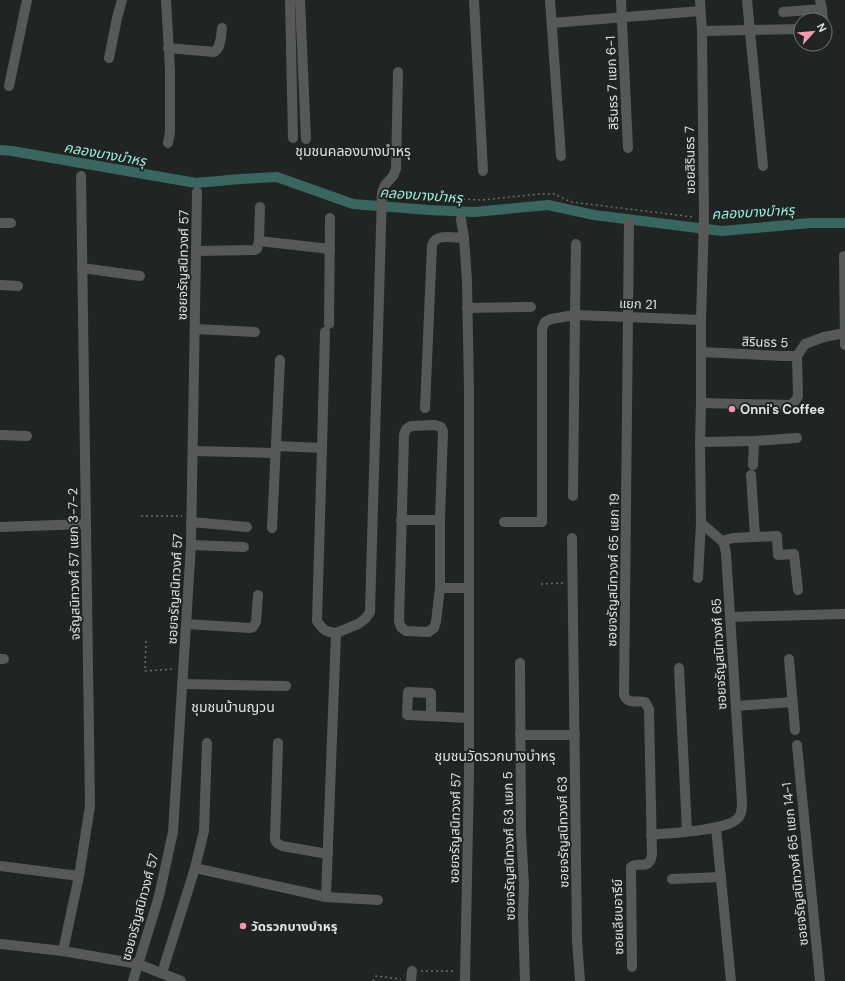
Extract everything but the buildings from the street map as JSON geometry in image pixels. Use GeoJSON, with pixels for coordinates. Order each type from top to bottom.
{"type":"FeatureCollection","features":[{"type":"Feature","properties":{"kind":"street"},"geometry":{"type":"LineString","coordinates":[[9,86],[27,0]]}},
{"type":"Feature","properties":{"kind":"street"},"geometry":{"type":"LineString","coordinates":[[109,58],[122,0]]}},
{"type":"Feature","properties":{"kind":"street"},"geometry":{"type":"LineString","coordinates":[[166,0],[170,70],[170,125],[168,143]]}},
{"type":"Feature","properties":{"kind":"street"},"geometry":{"type":"LineString","coordinates":[[290,0],[292,138]]}},
{"type":"Feature","properties":{"kind":"street"},"geometry":{"type":"LineString","coordinates":[[300,0],[306,139]]}},
{"type":"Feature","properties":{"kind":"street"},"geometry":{"type":"LineString","coordinates":[[474,0],[483,172]]}},
{"type":"Feature","properties":{"kind":"street"},"geometry":{"type":"LineString","coordinates":[[550,0],[560,156]]}},
{"type":"Feature","properties":{"kind":"street","name":"สิรินธร 7 แยก 6-1"},"geometry":{"type":"LineString","coordinates":[[621,0],[628,148]]}},
{"type":"Feature","properties":{"kind":"street","name":"ซอยสิรินธร 7"},"geometry":{"type":"LineString","coordinates":[[700,0],[702,31],[704,218],[701,320]]}},
{"type":"Feature","properties":{"kind":"street"},"geometry":{"type":"LineString","coordinates":[[747,0],[763,166]]}},
{"type":"Feature","properties":{"kind":"street"},"geometry":{"type":"LineString","coordinates":[[783,12],[821,4]]}},
{"type":"Feature","properties":{"kind":"street"},"geometry":{"type":"LineString","coordinates":[[552,22],[700,11]]}},
{"type":"Feature","properties":{"kind":"street"},"geometry":{"type":"LineString","coordinates":[[168,48],[214,52],[218,48],[222,28]]}},
{"type":"Feature","properties":{"kind":"street"},"geometry":{"type":"LineString","coordinates":[[702,31],[793,29]]}},
{"type":"Feature","properties":{"kind":"street"},"geometry":{"type":"LineString","coordinates":[[330,218],[317,621],[327,632],[341,631],[358,624],[366,618],[370,612],[383,202],[382,193],[385,185],[393,176],[396,169],[398,72]]}},
{"type":"Feature","properties":{"kind":"street","name":"จรัญสนิทวงศ์ 57 แยก 3-7-2"},"geometry":{"type":"LineString","coordinates":[[63,951],[79,876],[90,806],[81,176]]}},
{"type":"Feature","properties":{"kind":"street","name":"ซอยจรัญสนิทวงศ์ 57"},"geometry":{"type":"LineString","coordinates":[[133,981],[159,896],[173,832],[192,519],[197,192]]}},
{"type":"Feature","properties":{"kind":"street"},"geometry":{"type":"LineString","coordinates":[[196,251],[257,249],[259,241],[260,207]]}},
{"type":"Feature","properties":{"kind":"street","name":"ซอยจรัญสนิทวงศ์ 57"},"geometry":{"type":"LineString","coordinates":[[461,219],[467,281],[469,392],[469,772],[465,976]]}},
{"type":"Feature","properties":{"kind":"street","name":"ซอยจรัญสนิทวงศ์ 65 แยก 19"},"geometry":{"type":"LineString","coordinates":[[629,222],[624,695],[629,702],[645,702],[649,709],[651,835]]}},
{"type":"Feature","properties":{"kind":"street"},"geometry":{"type":"LineString","coordinates":[[0,223],[11,223]]}},
{"type":"Feature","properties":{"kind":"street"},"geometry":{"type":"LineString","coordinates":[[425,408],[432,245],[433,241],[437,238],[464,238]]}},
{"type":"Feature","properties":{"kind":"street"},"geometry":{"type":"LineString","coordinates":[[259,241],[330,249]]}},
{"type":"Feature","properties":{"kind":"street"},"geometry":{"type":"LineString","coordinates":[[573,496],[576,244]]}},
{"type":"Feature","properties":{"kind":"street"},"geometry":{"type":"LineString","coordinates":[[844,256],[845,345]]}},
{"type":"Feature","properties":{"kind":"street"},"geometry":{"type":"LineString","coordinates":[[82,268],[140,276]]}},
{"type":"Feature","properties":{"kind":"street"},"geometry":{"type":"LineString","coordinates":[[0,285],[18,286]]}},
{"type":"Feature","properties":{"kind":"street"},"geometry":{"type":"LineString","coordinates":[[467,308],[531,307]]}},
{"type":"Feature","properties":{"kind":"street","name":"แยก 21"},"geometry":{"type":"LineString","coordinates":[[504,522],[542,522],[542,329],[545,322],[551,319],[575,316],[701,320]]}},
{"type":"Feature","properties":{"kind":"street"},"geometry":{"type":"LineString","coordinates":[[698,578],[701,523],[701,320]]}},
{"type":"Feature","properties":{"kind":"street"},"geometry":{"type":"LineString","coordinates":[[195,329],[256,332]]}},
{"type":"Feature","properties":{"kind":"street","name":"สิรินธร 5"},"geometry":{"type":"LineString","coordinates":[[701,352],[796,356],[805,344],[824,337],[845,333]]}},
{"type":"Feature","properties":{"kind":"street"},"geometry":{"type":"LineString","coordinates":[[701,403],[791,405],[798,396],[796,356]]}},
{"type":"Feature","properties":{"kind":"street"},"geometry":{"type":"LineString","coordinates":[[272,528],[280,360]]}},
{"type":"Feature","properties":{"kind":"street"},"geometry":{"type":"LineString","coordinates":[[435,425],[441,426],[443,431],[440,520],[440,588],[436,622],[434,628],[428,632],[406,631],[401,627],[399,621],[404,435],[406,429],[411,426],[435,425]]}},
{"type":"Feature","properties":{"kind":"street"},"geometry":{"type":"LineString","coordinates":[[0,435],[27,436]]}},
{"type":"Feature","properties":{"kind":"street"},"geometry":{"type":"LineString","coordinates":[[700,442],[754,441],[797,438]]}},
{"type":"Feature","properties":{"kind":"street"},"geometry":{"type":"LineString","coordinates":[[754,441],[752,470],[755,536]]}},
{"type":"Feature","properties":{"kind":"street"},"geometry":{"type":"LineString","coordinates":[[193,451],[322,448]]}},
{"type":"Feature","properties":{"kind":"street"},"geometry":{"type":"LineString","coordinates":[[192,519],[247,527]]}},
{"type":"Feature","properties":{"kind":"street"},"geometry":{"type":"LineString","coordinates":[[402,520],[440,520]]}},
{"type":"Feature","properties":{"kind":"street"},"geometry":{"type":"LineString","coordinates":[[701,523],[722,541],[733,538],[777,536],[778,555],[794,554],[798,590]]}},
{"type":"Feature","properties":{"kind":"street"},"geometry":{"type":"LineString","coordinates":[[0,527],[86,524]]}},
{"type":"Feature","properties":{"kind":"street","name":"ซอยจรัญสนิทวงศ์ 63"},"geometry":{"type":"LineString","coordinates":[[572,538],[577,940],[580,981]]}},
{"type":"Feature","properties":{"kind":"street","name":"ซอยจรัญสนิทวงศ์ 65"},"geometry":{"type":"LineString","coordinates":[[716,828],[732,823],[738,819],[741,813],[742,802],[726,553],[722,541]]}},
{"type":"Feature","properties":{"kind":"street"},"geometry":{"type":"LineString","coordinates":[[191,545],[244,547]]}},
{"type":"Feature","properties":{"kind":"street"},"geometry":{"type":"LineString","coordinates":[[440,588],[468,588]]}},
{"type":"Feature","properties":{"kind":"street"},"geometry":{"type":"LineString","coordinates":[[186,624],[253,627],[256,622],[258,594]]}},
{"type":"Feature","properties":{"kind":"street"},"geometry":{"type":"LineString","coordinates":[[730,617],[845,614]]}},
{"type":"Feature","properties":{"kind":"street"},"geometry":{"type":"LineString","coordinates":[[326,897],[341,631]]}},
{"type":"Feature","properties":{"kind":"street"},"geometry":{"type":"LineString","coordinates":[[789,659],[795,730]]}},
{"type":"Feature","properties":{"kind":"street","name":"ซอยจรัญสนิทวงศ์ 63 แยก 5"},"geometry":{"type":"LineString","coordinates":[[520,663],[521,832],[524,885],[523,915],[525,981]]}},
{"type":"Feature","properties":{"kind":"street"},"geometry":{"type":"LineString","coordinates":[[679,668],[688,831]]}},
{"type":"Feature","properties":{"kind":"street"},"geometry":{"type":"LineString","coordinates":[[183,684],[286,686]]}},
{"type":"Feature","properties":{"kind":"street"},"geometry":{"type":"LineString","coordinates":[[736,706],[792,702]]}},
{"type":"Feature","properties":{"kind":"street"},"geometry":{"type":"LineString","coordinates":[[431,716],[469,718]]}},
{"type":"Feature","properties":{"kind":"street"},"geometry":{"type":"LineString","coordinates":[[520,735],[575,735]]}},
{"type":"Feature","properties":{"kind":"street"},"geometry":{"type":"LineString","coordinates":[[162,973],[195,868],[204,831],[207,743]]}},
{"type":"Feature","properties":{"kind":"street"},"geometry":{"type":"LineString","coordinates":[[278,743],[275,840],[282,846],[328,854]]}},
{"type":"Feature","properties":{"kind":"street","name":"ซอยจรัญสนิทวงศ์ 65 แยก 14-1"},"geometry":{"type":"LineString","coordinates":[[797,744],[820,981]]}},
{"type":"Feature","properties":{"kind":"street"},"geometry":{"type":"LineString","coordinates":[[651,835],[716,828],[731,981]]}},
{"type":"Feature","properties":{"kind":"street","name":"ซอยเลียบอารีย์"},"geometry":{"type":"LineString","coordinates":[[632,967],[630,871],[631,867],[634,865],[649,864],[652,855],[651,835]]}},
{"type":"Feature","properties":{"kind":"street"},"geometry":{"type":"LineString","coordinates":[[0,866],[79,876]]}},
{"type":"Feature","properties":{"kind":"street"},"geometry":{"type":"LineString","coordinates":[[195,868],[326,897],[378,900]]}},
{"type":"Feature","properties":{"kind":"street"},"geometry":{"type":"LineString","coordinates":[[672,879],[721,877]]}},
{"type":"Feature","properties":{"kind":"street"},"geometry":{"type":"LineString","coordinates":[[0,944],[63,951],[138,964],[181,981]]}},
{"type":"Feature","properties":{"kind":"path"},"geometry":{"type":"LineString","coordinates":[[428,198],[482,200],[554,194],[571,202],[704,218]]}},
{"type":"Feature","properties":{"kind":"path"},"geometry":{"type":"LineString","coordinates":[[140,516],[192,519]]}},
{"type":"Feature","properties":{"kind":"path"},"geometry":{"type":"LineString","coordinates":[[541,584],[573,582]]}},
{"type":"Feature","properties":{"kind":"path"},"geometry":{"type":"LineString","coordinates":[[146,641],[145,671],[184,668]]}},
{"type":"Feature","properties":{"kind":"path"},"geometry":{"type":"LineString","coordinates":[[373,981],[376,976],[411,978],[465,976]]}},
{"type":"Feature","properties":{"kind":"waterway","name":"คลองบางบำหรุ"},"geometry":{"type":"LineString","coordinates":[[0,150],[196,183],[277,177],[353,204],[475,212],[548,205],[594,215],[722,231],[810,223],[845,223]]}},
{"type":"Feature","properties":{"kind":"place","name":"Onni's Coffee"},"geometry":{"type":"Point","coordinates":[732,409]}},
{"type":"Feature","properties":{"kind":"place","name":"วัดรวกบางบำหรุ"},"geometry":{"type":"Point","coordinates":[243,926]}},
{"type":"Feature","properties":{"kind":"district","name":"ชุมชนคลองบางบำหรุ"},"geometry":{"type":"Point","coordinates":[353,151]}},
{"type":"Feature","properties":{"kind":"district","name":"ชุมชนบ้านญวน"},"geometry":{"type":"Point","coordinates":[233,707]}},
{"type":"Feature","properties":{"kind":"district","name":"ชุมชนวัดรวกบางบำหรุ"},"geometry":{"type":"Point","coordinates":[495,756]}}]}
